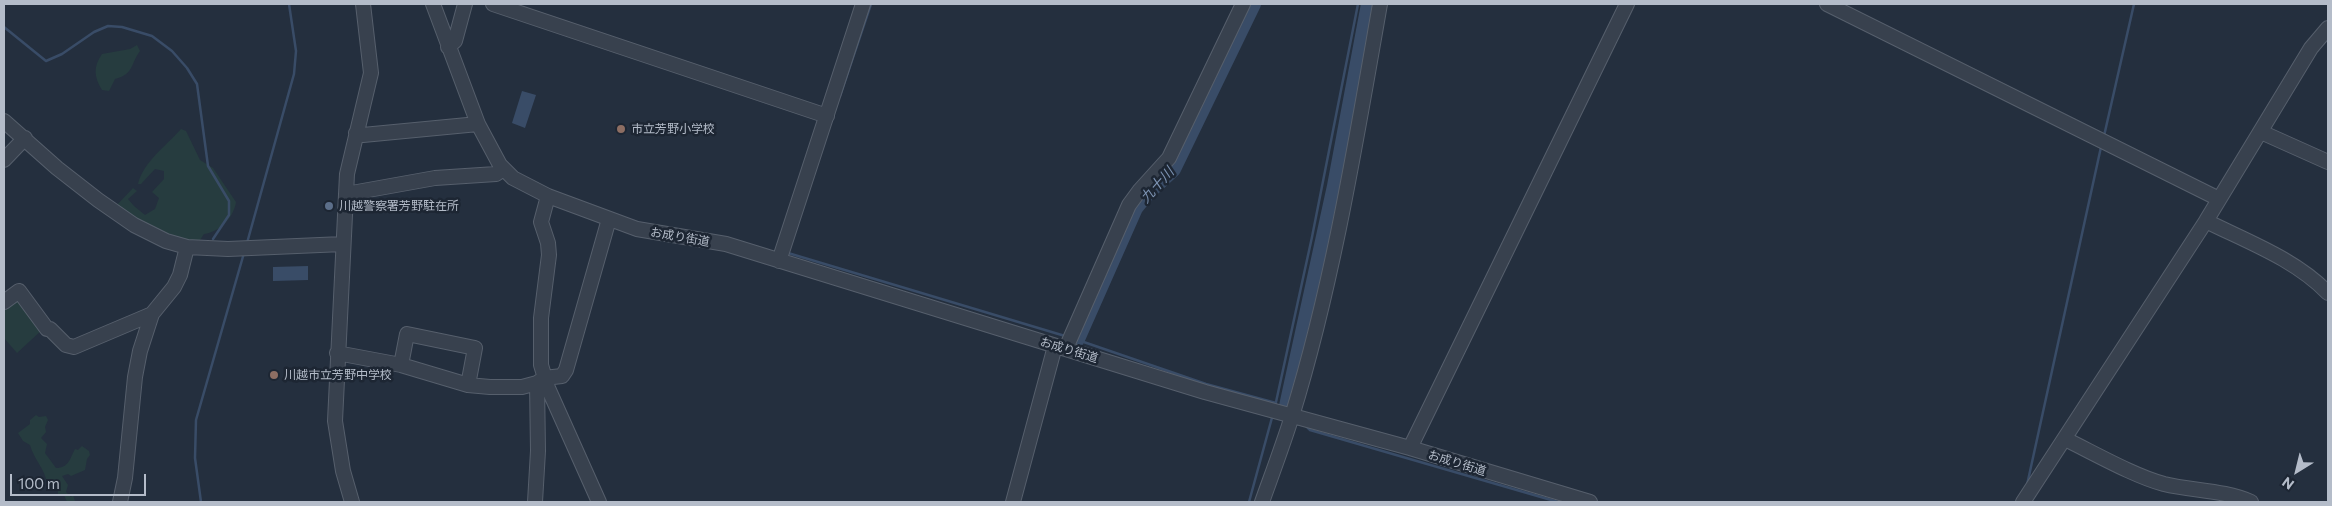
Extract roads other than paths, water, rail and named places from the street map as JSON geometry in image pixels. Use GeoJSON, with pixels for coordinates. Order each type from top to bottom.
{"type":"FeatureCollection","features":[{"type":"Feature","properties":{"kind":"street"},"geometry":{"type":"LineString","coordinates":[[352,502],[343,471],[335,421],[347,174],[356,133],[367,98],[371,73],[363,4]]}},
{"type":"Feature","properties":{"kind":"street"},"geometry":{"type":"LineString","coordinates":[[346,194],[435,178],[496,174],[503,169],[478,124],[448,47],[434,4]]}},
{"type":"Feature","properties":{"kind":"street"},"geometry":{"type":"LineString","coordinates":[[448,47],[455,41],[465,4]]}},
{"type":"Feature","properties":{"kind":"street"},"geometry":{"type":"LineString","coordinates":[[494,4],[828,116]]}},
{"type":"Feature","properties":{"kind":"street"},"geometry":{"type":"LineString","coordinates":[[779,261],[828,116],[862,4]]}},
{"type":"Feature","properties":{"kind":"street"},"geometry":{"type":"LineString","coordinates":[[1013,502],[1060,347],[1129,205],[1169,158],[1244,4]]}},
{"type":"Feature","properties":{"kind":"street"},"geometry":{"type":"LineString","coordinates":[[1262,502],[1292,416],[1335,240],[1380,4]]}},
{"type":"Feature","properties":{"kind":"street"},"geometry":{"type":"LineString","coordinates":[[1410,448],[1627,4]]}},
{"type":"Feature","properties":{"kind":"street"},"geometry":{"type":"LineString","coordinates":[[1827,4],[2219,199]]}},
{"type":"Feature","properties":{"kind":"street"},"geometry":{"type":"LineString","coordinates":[[2023,502],[2206,221],[2311,48],[2328,28]]}},
{"type":"Feature","properties":{"kind":"street"},"geometry":{"type":"LineString","coordinates":[[4,121],[57,168],[134,225],[151,235],[187,247],[254,248],[343,244]]}},
{"type":"Feature","properties":{"kind":"street"},"geometry":{"type":"LineString","coordinates":[[356,133],[363,136],[478,124]]}},
{"type":"Feature","properties":{"kind":"street"},"geometry":{"type":"LineString","coordinates":[[2261,132],[2328,162]]}},
{"type":"Feature","properties":{"kind":"street"},"geometry":{"type":"LineString","coordinates":[[4,160],[25,138]]}},
{"type":"Feature","properties":{"kind":"street","name":"お成り街道"},"geometry":{"type":"LineString","coordinates":[[503,169],[528,187],[548,196],[637,229],[726,244],[1205,392],[1410,448],[1590,502]]}},
{"type":"Feature","properties":{"kind":"street"},"geometry":{"type":"LineString","coordinates":[[535,502],[541,381],[541,318],[549,255],[548,243],[541,222],[548,196]]}},
{"type":"Feature","properties":{"kind":"street"},"geometry":{"type":"LineString","coordinates":[[337,353],[401,365],[468,385],[490,388],[522,387],[562,376],[566,370],[609,219]]}},
{"type":"Feature","properties":{"kind":"street"},"geometry":{"type":"LineString","coordinates":[[2206,221],[2284,260],[2306,273],[2328,293]]}},
{"type":"Feature","properties":{"kind":"street"},"geometry":{"type":"LineString","coordinates":[[120,502],[125,478],[135,376],[140,351],[152,314],[174,287],[180,275],[187,247]]}},
{"type":"Feature","properties":{"kind":"street"},"geometry":{"type":"LineString","coordinates":[[4,302],[19,291],[47,329],[66,345],[74,347],[152,314]]}},
{"type":"Feature","properties":{"kind":"street"},"geometry":{"type":"LineString","coordinates":[[401,365],[407,334],[475,348],[468,385]]}},
{"type":"Feature","properties":{"kind":"street"},"geometry":{"type":"LineString","coordinates":[[541,381],[599,502]]}},
{"type":"Feature","properties":{"kind":"street"},"geometry":{"type":"LineString","coordinates":[[2065,439],[2149,479],[2166,484],[2236,496],[2251,502]]}},
{"type":"Feature","properties":{"kind":"water"},"geometry":{"type":"Polygon","coordinates":[[[522,91],[536,95],[525,128],[512,123],[522,91]]]}},
{"type":"Feature","properties":{"kind":"water"},"geometry":{"type":"Polygon","coordinates":[[[308,266],[308,280],[273,281],[273,267],[308,266]]]}},
{"type":"Feature","properties":{"kind":"waterway"},"geometry":{"type":"LineString","coordinates":[[247,243],[294,74],[296,51],[289,4]]}},
{"type":"Feature","properties":{"kind":"waterway"},"geometry":{"type":"LineString","coordinates":[[840,96],[871,4]]}},
{"type":"Feature","properties":{"kind":"waterway","name":"九十川"},"geometry":{"type":"LineString","coordinates":[[1077,339],[1135,208],[1148,192],[1173,169],[1253,4]]}},
{"type":"Feature","properties":{"kind":"waterway"},"geometry":{"type":"LineString","coordinates":[[1276,402],[1312,237],[1358,4]]}},
{"type":"Feature","properties":{"kind":"waterway"},"geometry":{"type":"LineString","coordinates":[[1287,406],[1335,186],[1369,4]]}},
{"type":"Feature","properties":{"kind":"waterway"},"geometry":{"type":"LineString","coordinates":[[2104,136],[2134,4]]}},
{"type":"Feature","properties":{"kind":"waterway"},"geometry":{"type":"LineString","coordinates":[[4,27],[46,61],[62,54],[94,32],[108,26],[122,27],[152,36],[172,51],[187,68],[197,84],[208,166],[229,201],[229,215],[213,239]]}},
{"type":"Feature","properties":{"kind":"waterway"},"geometry":{"type":"LineString","coordinates":[[2027,485],[2101,147]]}},
{"type":"Feature","properties":{"kind":"waterway"},"geometry":{"type":"LineString","coordinates":[[201,502],[195,458],[196,420],[244,253]]}},
{"type":"Feature","properties":{"kind":"waterway"},"geometry":{"type":"LineString","coordinates":[[788,253],[1065,336]]}},
{"type":"Feature","properties":{"kind":"waterway"},"geometry":{"type":"LineString","coordinates":[[1075,339],[1206,384],[1276,403]]}},
{"type":"Feature","properties":{"kind":"waterway"},"geometry":{"type":"LineString","coordinates":[[1249,502],[1273,414]]}},
{"type":"Feature","properties":{"kind":"waterway"},"geometry":{"type":"LineString","coordinates":[[1305,425],[1310,430],[1558,502]]}},
{"type":"Feature","properties":{"kind":"place","name":"市立芳野小学校"},"geometry":{"type":"Point","coordinates":[621,129]}},
{"type":"Feature","properties":{"kind":"place","name":"川越警察署芳野駐在所"},"geometry":{"type":"Point","coordinates":[329,206]}},
{"type":"Feature","properties":{"kind":"place","name":"川越市立芳野中学校"},"geometry":{"type":"Point","coordinates":[274,375]}}]}
